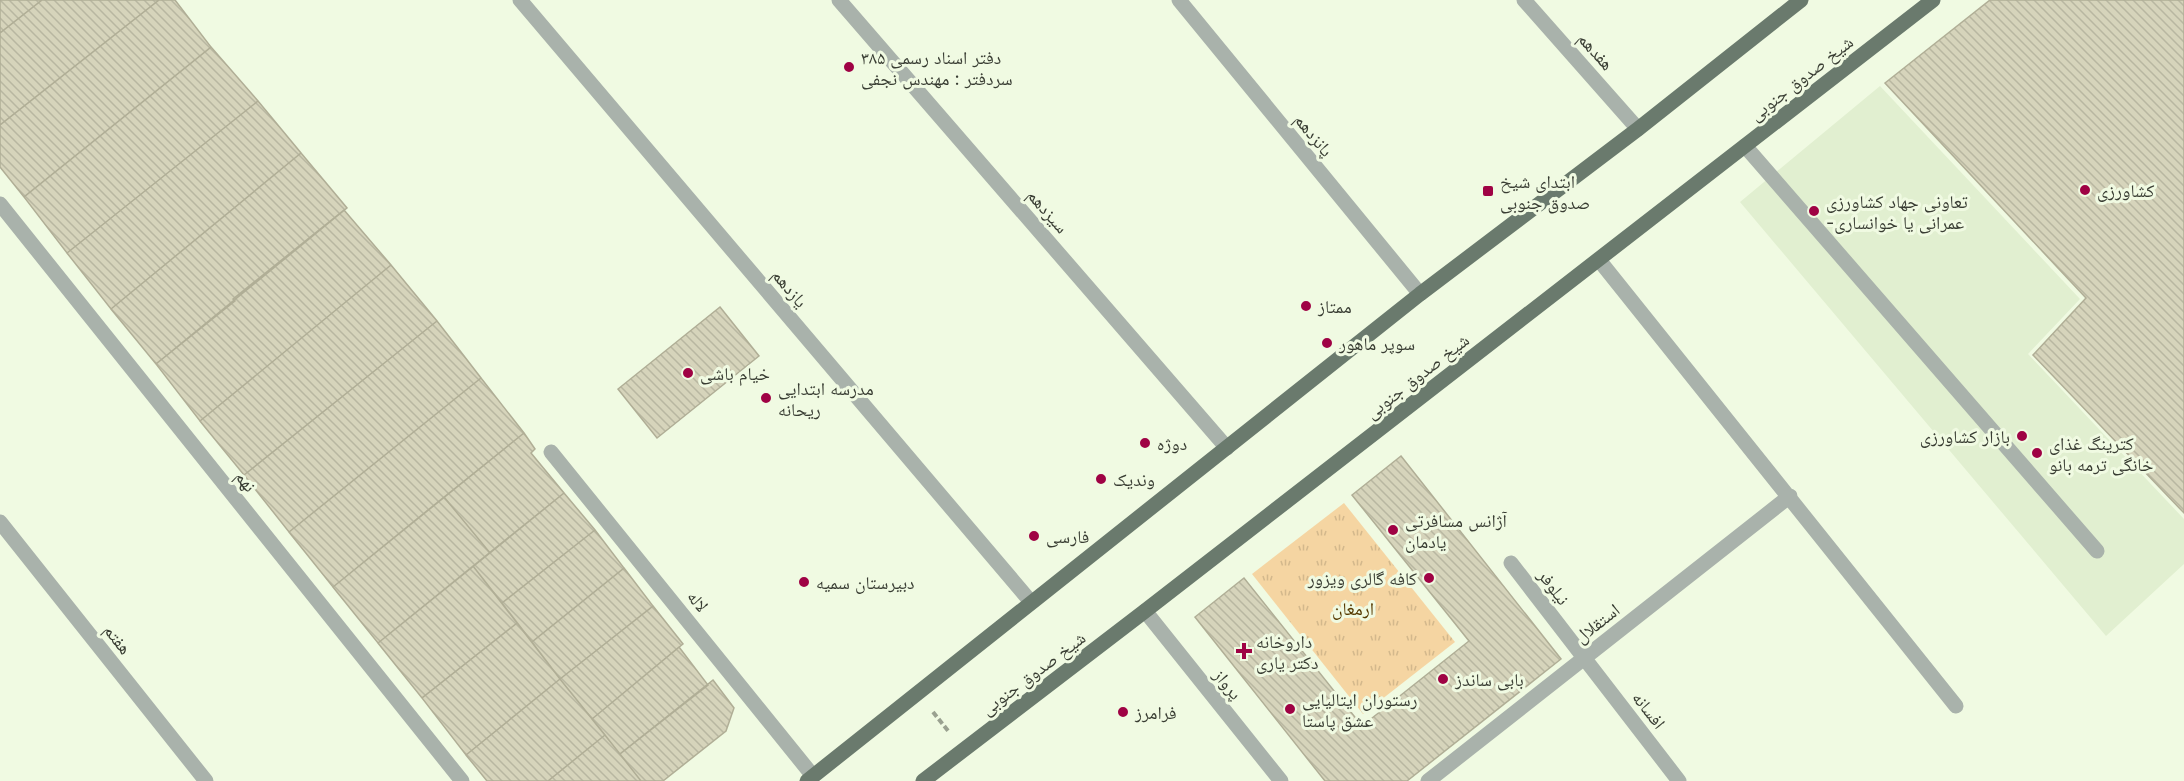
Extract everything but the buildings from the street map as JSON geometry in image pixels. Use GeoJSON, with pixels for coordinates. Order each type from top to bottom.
{"type":"FeatureCollection","features":[{"type":"Feature","properties":{"kind":"main road"},"geometry":{"type":"LineString","coordinates":[[810,778],[1420,294],[1638,129],[1802,0]]}},
{"type":"Feature","properties":{"kind":"main road","name":"شیخ صدوق جنوبی"},"geometry":{"type":"LineString","coordinates":[[923,781],[1145,612],[1933,0]]}},
{"type":"Feature","properties":{"kind":"street","name":"یازدهم"},"geometry":{"type":"LineString","coordinates":[[520,0],[1031,602]]}},
{"type":"Feature","properties":{"kind":"street","name":"سیزدهم"},"geometry":{"type":"LineString","coordinates":[[839,0],[1227,448]]}},
{"type":"Feature","properties":{"kind":"street","name":"پانزدهم"},"geometry":{"type":"LineString","coordinates":[[1179,0],[1420,294]]}},
{"type":"Feature","properties":{"kind":"street","name":"هفدهم"},"geometry":{"type":"LineString","coordinates":[[1524,0],[1638,129]]}},
{"type":"Feature","properties":{"kind":"street"},"geometry":{"type":"LineString","coordinates":[[1746,146],[2097,551]]}},
{"type":"Feature","properties":{"kind":"street","name":"نهم"},"geometry":{"type":"LineString","coordinates":[[0,204],[462,781]]}},
{"type":"Feature","properties":{"kind":"street"},"geometry":{"type":"LineString","coordinates":[[1599,260],[1956,706]]}},
{"type":"Feature","properties":{"kind":"street","name":"لاله"},"geometry":{"type":"LineString","coordinates":[[552,452],[810,778]]}},
{"type":"Feature","properties":{"kind":"street","name":"استقلال"},"geometry":{"type":"LineString","coordinates":[[1428,781],[1585,661],[1790,496]]}},
{"type":"Feature","properties":{"kind":"street","name":"هفتم"},"geometry":{"type":"LineString","coordinates":[[0,522],[206,781]]}},
{"type":"Feature","properties":{"kind":"street","name":"نیلوفر"},"geometry":{"type":"LineString","coordinates":[[1511,563],[1585,661]]}},
{"type":"Feature","properties":{"kind":"street","name":"پرواز"},"geometry":{"type":"LineString","coordinates":[[1145,612],[1281,781]]}},
{"type":"Feature","properties":{"kind":"street","name":"افسانه"},"geometry":{"type":"LineString","coordinates":[[1585,661],[1679,781]]}},
{"type":"Feature","properties":{"kind":"path"},"geometry":{"type":"LineString","coordinates":[[917,693],[964,750]]}},
{"type":"Feature","properties":{"kind":"shaded area","name":"بازار کشاورزی"},"geometry":{"type":"Polygon","coordinates":[[[1880,86],[2080,299],[2028,354],[2184,519],[2184,564],[2106,636],[1740,202],[1880,86]]]}},
{"type":"Feature","properties":{"kind":"green space","name":"ارمغان"},"geometry":{"type":"Polygon","coordinates":[[[1344,503],[1455,642],[1363,714],[1252,574],[1344,503]]]}},
{"type":"Feature","properties":{"kind":"place","name":"دفتر اسناد رسمی ۳۸۵ سردفتر : مهندس نجفی"},"geometry":{"type":"Point","coordinates":[849,67]}},
{"type":"Feature","properties":{"kind":"place","name":"کشاورزی"},"geometry":{"type":"Point","coordinates":[2085,190]}},
{"type":"Feature","properties":{"kind":"place","name":"ابتدای شیخ صدوق جنوبی"},"geometry":{"type":"Point","coordinates":[1488,191]}},
{"type":"Feature","properties":{"kind":"place","name":"تعاونی جهاد کشاورزی -عمرانی یا خوانساری"},"geometry":{"type":"Point","coordinates":[1814,211]}},
{"type":"Feature","properties":{"kind":"place","name":"ممتاز"},"geometry":{"type":"Point","coordinates":[1306,306]}},
{"type":"Feature","properties":{"kind":"place","name":"سوپر ماهور"},"geometry":{"type":"Point","coordinates":[1327,343]}},
{"type":"Feature","properties":{"kind":"place","name":"خیام باشی"},"geometry":{"type":"Point","coordinates":[688,373]}},
{"type":"Feature","properties":{"kind":"place","name":"مدرسه ابتدایی ریحانه"},"geometry":{"type":"Point","coordinates":[766,398]}},
{"type":"Feature","properties":{"kind":"place","name":"بازار کشاورزی"},"geometry":{"type":"Point","coordinates":[2022,436]}},
{"type":"Feature","properties":{"kind":"place","name":"دوژه"},"geometry":{"type":"Point","coordinates":[1145,443]}},
{"type":"Feature","properties":{"kind":"place","name":"کترینگ غذای خانگی ترمه بانو"},"geometry":{"type":"Point","coordinates":[2037,453]}},
{"type":"Feature","properties":{"kind":"place","name":"وندیک"},"geometry":{"type":"Point","coordinates":[1101,479]}},
{"type":"Feature","properties":{"kind":"place","name":"آژانس مسافرتی یادمان"},"geometry":{"type":"Point","coordinates":[1393,530]}},
{"type":"Feature","properties":{"kind":"place","name":"فارسی"},"geometry":{"type":"Point","coordinates":[1034,536]}},
{"type":"Feature","properties":{"kind":"place","name":"کافه گالری ویزور"},"geometry":{"type":"Point","coordinates":[1429,578]}},
{"type":"Feature","properties":{"kind":"place","name":"دبیرستان سمیه"},"geometry":{"type":"Point","coordinates":[804,582]}},
{"type":"Feature","properties":{"kind":"place","name":"داروخانه دکتر یاری"},"geometry":{"type":"Point","coordinates":[1244,651]}},
{"type":"Feature","properties":{"kind":"place","name":"بابی ساندز"},"geometry":{"type":"Point","coordinates":[1443,679]}},
{"type":"Feature","properties":{"kind":"place","name":"رستوران ایتالیایی عشق پاستا"},"geometry":{"type":"Point","coordinates":[1290,709]}},
{"type":"Feature","properties":{"kind":"place","name":"فرامرز"},"geometry":{"type":"Point","coordinates":[1123,712]}}]}
